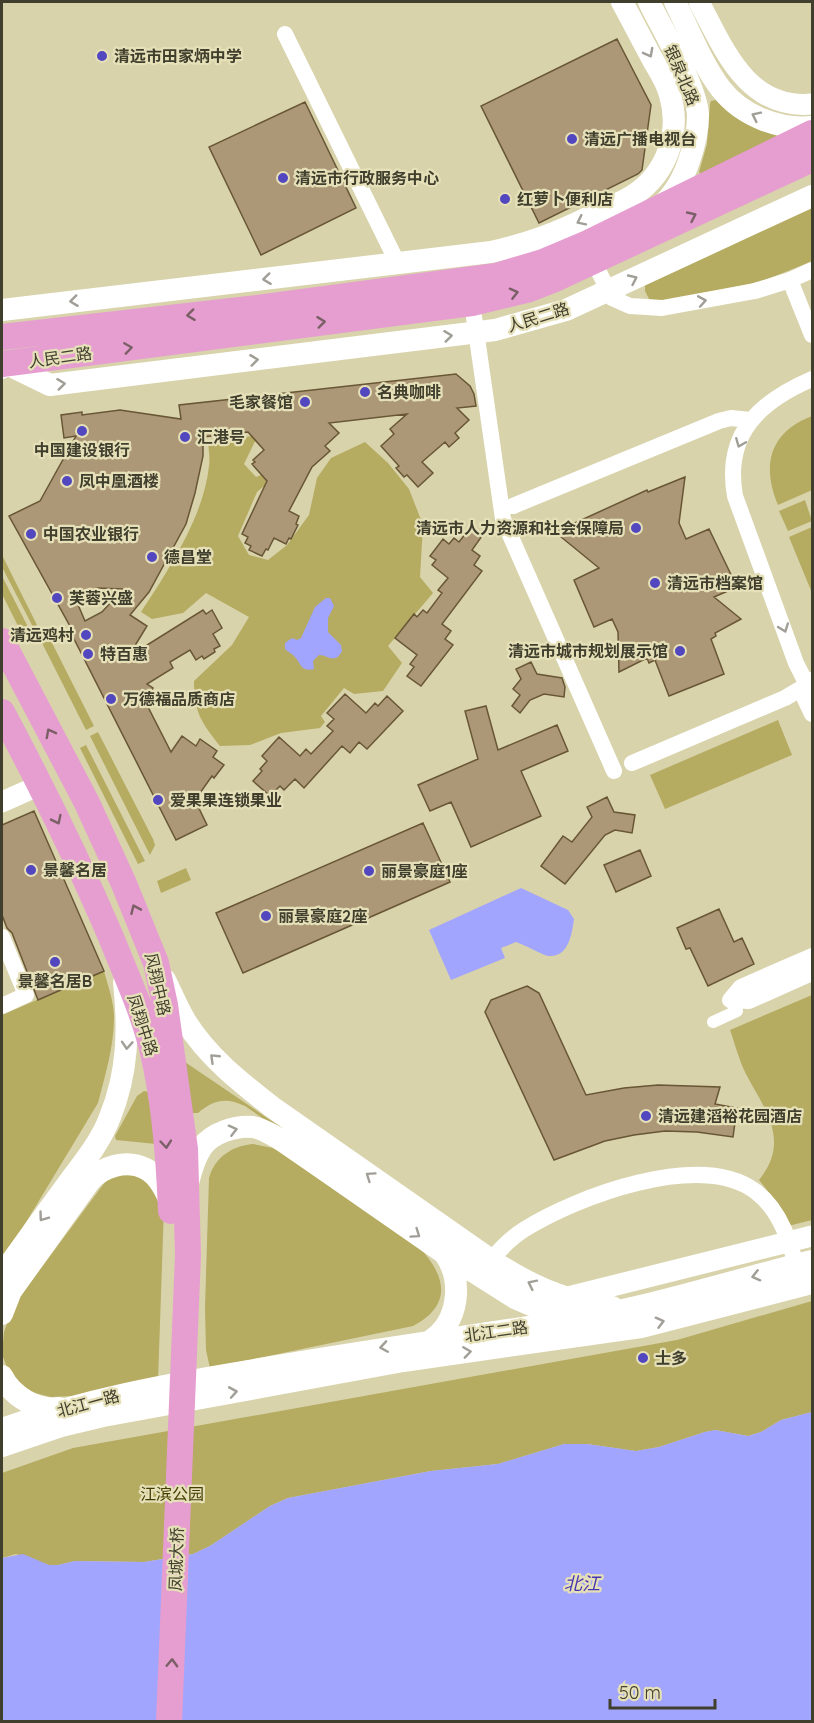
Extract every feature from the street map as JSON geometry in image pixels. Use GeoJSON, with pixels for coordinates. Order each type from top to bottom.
{"type":"FeatureCollection","features":[{"type":"Feature","properties":{"kind":"main road","name":"银泉北路"},"geometry":{"type":"LineString","coordinates":[[622,2],[670,94],[674,120],[684,136],[686,172],[671,197],[654,212]]}},
{"type":"Feature","properties":{"kind":"main road","name":"银泉北路"},"geometry":{"type":"LineString","coordinates":[[398,264],[468,256],[522,245],[551,236],[634,195],[648,184],[698,114],[696,100],[649,2]]}},
{"type":"Feature","properties":{"kind":"main road","name":"银泉北路"},"geometry":{"type":"LineString","coordinates":[[675,2],[712,76],[731,99],[745,110],[769,122],[803,128],[813,127]]}},
{"type":"Feature","properties":{"kind":"main road","name":"人民二路"},"geometry":{"type":"LineString","coordinates":[[4,365],[496,276],[543,262],[654,212],[813,133]]}},
{"type":"Feature","properties":{"kind":"main road","name":"人民二路"},"geometry":{"type":"LineString","coordinates":[[2,337],[472,303],[530,289],[594,262],[813,159]]}},
{"type":"Feature","properties":{"kind":"main road","name":"人民二路"},"geometry":{"type":"LineString","coordinates":[[4,365],[50,385],[477,333],[566,310],[813,196]]}},
{"type":"Feature","properties":{"kind":"main road"},"geometry":{"type":"LineString","coordinates":[[2,310],[398,264]]}},
{"type":"Feature","properties":{"kind":"main road","name":"风翔中路"},"geometry":{"type":"LineString","coordinates":[[2,641],[87,803],[138,915],[156,963],[176,1082],[179,1196],[188,1255],[175,1378]]}},
{"type":"Feature","properties":{"kind":"main road","name":"凤翔中路"},"geometry":{"type":"LineString","coordinates":[[2,712],[40,785],[92,895],[145,1024],[155,1061],[179,1196]]}},
{"type":"Feature","properties":{"kind":"main road"},"geometry":{"type":"LineString","coordinates":[[156,963],[184,1020],[207,1052],[288,1119],[491,1260],[542,1289],[604,1307],[629,1308]]}},
{"type":"Feature","properties":{"kind":"main road"},"geometry":{"type":"LineString","coordinates":[[2,1275],[89,1154],[110,1119],[118,1094],[128,1031],[123,966]]}},
{"type":"Feature","properties":{"kind":"main road"},"geometry":{"type":"LineString","coordinates":[[2,1314],[17,1282],[89,1182],[99,1172],[122,1164],[146,1169],[161,1184],[179,1196],[198,1154],[209,1140],[232,1129],[253,1127],[272,1134],[444,1253],[515,1299],[602,1332]]}},
{"type":"Feature","properties":{"kind":"main road"},"geometry":{"type":"LineString","coordinates":[[430,1341],[438,1336],[448,1324],[455,1300],[454,1274],[444,1253]]}},
{"type":"Feature","properties":{"kind":"main road","name":"北江二路"},"geometry":{"type":"LineString","coordinates":[[175,1378],[403,1361],[641,1327],[806,1274]]}},
{"type":"Feature","properties":{"kind":"main road","name":"北江二路"},"geometry":{"type":"LineString","coordinates":[[175,1378],[568,1321],[806,1274]]}},
{"type":"Feature","properties":{"kind":"main road","name":"北江一路"},"geometry":{"type":"LineString","coordinates":[[2,1429],[75,1405],[175,1378]]}},
{"type":"Feature","properties":{"kind":"main road","name":"北江一路"},"geometry":{"type":"LineString","coordinates":[[2,1446],[71,1424],[175,1378]]}},
{"type":"Feature","properties":{"kind":"main road","name":"凤城大桥"},"geometry":{"type":"LineString","coordinates":[[152,1722],[175,1378]]}},
{"type":"Feature","properties":{"kind":"main road","name":"凤城大桥"},"geometry":{"type":"LineString","coordinates":[[169,1722],[175,1378]]}},
{"type":"Feature","properties":{"kind":"main road"},"geometry":{"type":"LineString","coordinates":[[5,1385],[24,1400],[44,1407],[53,1409],[75,1405]]}},
{"type":"Feature","properties":{"kind":"street"},"geometry":{"type":"LineString","coordinates":[[699,2],[729,58],[751,85],[785,102],[813,104]]}},
{"type":"Feature","properties":{"kind":"street"},"geometry":{"type":"LineString","coordinates":[[285,34],[398,264]]}},
{"type":"Feature","properties":{"kind":"street"},"geometry":{"type":"LineString","coordinates":[[594,262],[612,298],[630,306],[662,308],[755,291],[811,274]]}},
{"type":"Feature","properties":{"kind":"street"},"geometry":{"type":"LineString","coordinates":[[790,280],[813,335]]}},
{"type":"Feature","properties":{"kind":"street"},"geometry":{"type":"LineString","coordinates":[[472,303],[503,519],[614,771]]}},
{"type":"Feature","properties":{"kind":"street"},"geometry":{"type":"LineString","coordinates":[[811,683],[796,663],[735,496],[732,478],[734,457],[750,420],[764,406],[813,379]]}},
{"type":"Feature","properties":{"kind":"street"},"geometry":{"type":"LineString","coordinates":[[513,506],[719,421],[731,418],[750,420]]}},
{"type":"Feature","properties":{"kind":"street"},"geometry":{"type":"LineString","coordinates":[[811,683],[803,695],[813,714]]}},
{"type":"Feature","properties":{"kind":"street"},"geometry":{"type":"LineString","coordinates":[[632,764],[785,698],[811,683]]}},
{"type":"Feature","properties":{"kind":"street"},"geometry":{"type":"LineString","coordinates":[[2,802],[40,785]]}},
{"type":"Feature","properties":{"kind":"street"},"geometry":{"type":"LineString","coordinates":[[2,939],[26,995],[2,1006]]}},
{"type":"Feature","properties":{"kind":"street"},"geometry":{"type":"LineString","coordinates":[[730,1000],[741,987],[813,956]]}},
{"type":"Feature","properties":{"kind":"street"},"geometry":{"type":"LineString","coordinates":[[730,1000],[749,1001],[813,973]]}},
{"type":"Feature","properties":{"kind":"street"},"geometry":{"type":"LineString","coordinates":[[713,1022],[737,1011],[730,1000]]}},
{"type":"Feature","properties":{"kind":"street"},"geometry":{"type":"LineString","coordinates":[[491,1260],[506,1243],[523,1230],[562,1208],[630,1184],[687,1175],[715,1176],[743,1184],[756,1191],[770,1205],[806,1274]]}},
{"type":"Feature","properties":{"kind":"street"},"geometry":{"type":"LineString","coordinates":[[568,1297],[813,1236]]}},
{"type":"Feature","properties":{"kind":"green space"},"geometry":{"type":"Polygon","coordinates":[[[716,100],[753,125],[778,136],[701,175],[699,172],[707,144],[710,104],[711,101],[716,100]]]}},
{"type":"Feature","properties":{"kind":"green space"},"geometry":{"type":"Polygon","coordinates":[[[812,201],[812,260],[810,262],[763,281],[660,302],[649,299],[645,291],[645,283],[812,201]]]}},
{"type":"Feature","properties":{"kind":"green space"},"geometry":{"type":"Polygon","coordinates":[[[812,416],[812,490],[778,505],[770,476],[773,452],[778,441],[787,431],[812,416]]]}},
{"type":"Feature","properties":{"kind":"green space"},"geometry":{"type":"Polygon","coordinates":[[[258,435],[244,464],[256,477],[269,472],[270,481],[257,492],[238,536],[249,555],[268,560],[287,545],[309,515],[317,478],[331,458],[365,442],[388,463],[409,489],[423,525],[420,577],[433,593],[388,646],[402,663],[383,691],[354,694],[344,688],[321,716],[325,722],[320,728],[281,733],[250,745],[220,746],[197,709],[194,681],[232,645],[249,617],[206,593],[183,613],[152,619],[141,612],[183,542],[200,504],[209,466],[208,443],[258,435]]]}},
{"type":"Feature","properties":{"kind":"green space"},"geometry":{"type":"Polygon","coordinates":[[[805,500],[812,521],[788,531],[779,511],[805,500]]]}},
{"type":"Feature","properties":{"kind":"green space"},"geometry":{"type":"Polygon","coordinates":[[[812,527],[812,593],[789,537],[812,527]]]}},
{"type":"Feature","properties":{"kind":"green space"},"geometry":{"type":"Polygon","coordinates":[[[2,555],[37,625],[33,627],[2,567],[2,555]]]}},
{"type":"Feature","properties":{"kind":"green space"},"geometry":{"type":"Polygon","coordinates":[[[2,576],[29,629],[22,629],[17,624],[2,594],[2,576]]]}},
{"type":"Feature","properties":{"kind":"green space"},"geometry":{"type":"Polygon","coordinates":[[[48,635],[94,726],[86,730],[40,639],[48,635]]]}},
{"type":"Feature","properties":{"kind":"green space"},"geometry":{"type":"Polygon","coordinates":[[[778,720],[792,755],[665,809],[650,775],[778,720]]]}},
{"type":"Feature","properties":{"kind":"green space"},"geometry":{"type":"Polygon","coordinates":[[[98,732],[153,839],[155,845],[150,855],[90,736],[98,732]]]}},
{"type":"Feature","properties":{"kind":"green space"},"geometry":{"type":"Polygon","coordinates":[[[86,745],[145,861],[138,864],[80,748],[86,745]]]}},
{"type":"Feature","properties":{"kind":"green space"},"geometry":{"type":"Polygon","coordinates":[[[186,868],[191,880],[161,893],[157,881],[186,868]]]}},
{"type":"Feature","properties":{"kind":"green space"},"geometry":{"type":"Polygon","coordinates":[[[104,971],[113,1006],[114,1029],[109,1061],[98,1103],[2,1262],[2,1015],[104,971]]]}},
{"type":"Feature","properties":{"kind":"green space"},"geometry":{"type":"Polygon","coordinates":[[[812,995],[812,1220],[788,1226],[774,1199],[759,1180],[773,1152],[772,1126],[744,1069],[730,1030],[812,995]]]}},
{"type":"Feature","properties":{"kind":"green space"},"geometry":{"type":"Polygon","coordinates":[[[182,1060],[420,1222],[418,1225],[245,1106],[231,1101],[220,1101],[198,1113],[190,1113],[182,1060]]]}},
{"type":"Feature","properties":{"kind":"green space"},"geometry":{"type":"Polygon","coordinates":[[[144,1091],[149,1092],[156,1144],[116,1140],[115,1136],[137,1096],[144,1091]]]}},
{"type":"Feature","properties":{"kind":"green space"},"geometry":{"type":"Polygon","coordinates":[[[253,1144],[273,1148],[419,1247],[440,1279],[440,1299],[435,1309],[413,1326],[210,1368],[206,1350],[205,1308],[209,1178],[215,1164],[225,1154],[238,1147],[253,1144]]]}},
{"type":"Feature","properties":{"kind":"green space"},"geometry":{"type":"Polygon","coordinates":[[[123,1174],[144,1177],[164,1207],[158,1381],[73,1396],[51,1397],[31,1392],[9,1373],[2,1354],[4,1332],[13,1306],[105,1182],[114,1176],[123,1174]]]}},
{"type":"Feature","properties":{"kind":"green space","name":"江滨公园"},"geometry":{"type":"Polygon","coordinates":[[[812,1301],[812,1412],[781,1420],[761,1432],[748,1436],[715,1430],[659,1447],[636,1451],[587,1444],[564,1444],[498,1464],[431,1471],[288,1498],[270,1506],[210,1546],[193,1554],[144,1562],[75,1561],[58,1565],[49,1565],[16,1554],[2,1558],[2,1473],[73,1448],[677,1340],[812,1301]]]}},
{"type":"Feature","properties":{"kind":"water"},"geometry":{"type":"Polygon","coordinates":[[[326,598],[330,598],[334,606],[328,618],[328,632],[341,645],[342,651],[337,658],[319,655],[313,661],[314,669],[306,669],[285,649],[285,643],[292,638],[297,640],[301,638],[315,607],[326,598]]]}},
{"type":"Feature","properties":{"kind":"water"},"geometry":{"type":"Polygon","coordinates":[[[521,888],[568,910],[574,919],[565,949],[555,956],[548,956],[516,942],[501,948],[505,958],[451,980],[429,930],[521,888]]]}},
{"type":"Feature","properties":{"kind":"water","name":"北江"},"geometry":{"type":"Polygon","coordinates":[[[812,1412],[812,1721],[2,1721],[2,1558],[23,1554],[49,1565],[58,1565],[75,1561],[144,1562],[193,1554],[210,1546],[270,1506],[288,1498],[431,1471],[498,1464],[564,1444],[587,1444],[636,1451],[659,1447],[715,1430],[748,1436],[761,1432],[781,1420],[812,1412]]]}},
{"type":"Feature","properties":{"kind":"building","name":"清远广播电视台"},"geometry":{"type":"Polygon","coordinates":[[[617,39],[651,105],[642,170],[539,223],[481,106],[617,39]]]}},
{"type":"Feature","properties":{"kind":"building","name":"清远市行政服务中心"},"geometry":{"type":"Polygon","coordinates":[[[305,102],[356,208],[261,255],[209,147],[305,102]]]}},
{"type":"Feature","properties":{"kind":"building"},"geometry":{"type":"Polygon","coordinates":[[[456,374],[470,386],[476,406],[457,408],[469,420],[455,433],[459,438],[449,447],[445,442],[422,462],[433,473],[418,487],[407,475],[404,477],[396,468],[399,466],[381,446],[394,434],[390,429],[407,414],[329,423],[339,433],[325,446],[330,451],[312,467],[289,511],[299,516],[296,524],[298,525],[291,539],[289,538],[286,544],[274,538],[262,556],[249,550],[251,546],[245,543],[248,537],[242,534],[267,481],[252,464],[255,462],[253,460],[264,450],[248,432],[203,437],[203,456],[186,524],[149,592],[130,615],[147,626],[128,657],[203,610],[206,614],[212,610],[222,628],[213,634],[220,646],[214,649],[215,652],[204,659],[202,656],[196,660],[190,650],[170,662],[173,668],[147,684],[153,688],[145,701],[171,752],[182,736],[196,746],[200,739],[217,751],[213,757],[224,765],[214,778],[212,776],[195,800],[207,825],[176,840],[69,629],[71,628],[9,516],[40,501],[76,436],[64,438],[61,415],[120,410],[181,419],[179,405],[456,374]],[[96,588],[76,600],[85,621],[102,612],[123,589],[96,588]]]}},
{"type":"Feature","properties":{"kind":"building","name":"清远市档案馆"},"geometry":{"type":"Polygon","coordinates":[[[685,477],[679,523],[686,539],[709,529],[737,587],[714,597],[741,619],[715,633],[716,636],[711,639],[724,674],[669,696],[655,660],[649,663],[647,658],[619,672],[618,632],[612,619],[594,627],[574,580],[599,568],[555,532],[647,490],[648,492],[685,477]]]}},
{"type":"Feature","properties":{"kind":"building"},"geometry":{"type":"Polygon","coordinates":[[[470,528],[482,536],[472,550],[480,556],[474,565],[482,571],[442,624],[451,631],[445,639],[453,645],[421,686],[407,676],[414,667],[410,664],[417,655],[395,638],[414,614],[417,617],[423,610],[427,613],[442,593],[438,590],[448,578],[432,565],[436,560],[430,556],[443,539],[449,544],[454,538],[459,542],[470,528]]]}},
{"type":"Feature","properties":{"kind":"building"},"geometry":{"type":"Polygon","coordinates":[[[531,662],[537,674],[562,678],[565,687],[564,697],[544,694],[530,700],[520,713],[512,706],[520,695],[513,689],[521,679],[516,669],[531,662]]]}},
{"type":"Feature","properties":{"kind":"building"},"geometry":{"type":"Polygon","coordinates":[[[345,694],[366,713],[375,703],[378,706],[387,696],[403,711],[367,749],[359,742],[350,753],[342,746],[304,788],[295,779],[284,790],[280,786],[270,796],[253,781],[267,761],[262,756],[279,737],[300,756],[306,749],[311,754],[333,731],[327,726],[334,719],[327,713],[345,694]]]}},
{"type":"Feature","properties":{"kind":"building"},"geometry":{"type":"Polygon","coordinates":[[[486,706],[498,750],[557,725],[568,751],[521,771],[541,816],[471,847],[451,802],[430,811],[418,785],[478,759],[465,711],[486,706]]]}},
{"type":"Feature","properties":{"kind":"building"},"geometry":{"type":"Polygon","coordinates":[[[607,797],[614,812],[635,815],[632,833],[615,830],[605,835],[565,884],[541,866],[563,836],[572,842],[592,817],[587,807],[607,797]]]}},
{"type":"Feature","properties":{"kind":"building","name":"景馨名居"},"geometry":{"type":"Polygon","coordinates":[[[34,811],[104,971],[38,1000],[12,933],[7,928],[2,915],[2,825],[34,811]]]}},
{"type":"Feature","properties":{"kind":"building"},"geometry":{"type":"Polygon","coordinates":[[[423,823],[450,882],[243,973],[216,913],[423,823]]]}},
{"type":"Feature","properties":{"kind":"building"},"geometry":{"type":"Polygon","coordinates":[[[640,850],[651,876],[616,892],[604,865],[640,850]]]}},
{"type":"Feature","properties":{"kind":"building"},"geometry":{"type":"Polygon","coordinates":[[[719,909],[734,942],[742,938],[754,964],[708,986],[690,948],[686,949],[677,928],[719,909]]]}},
{"type":"Feature","properties":{"kind":"building"},"geometry":{"type":"Polygon","coordinates":[[[527,986],[539,993],[586,1095],[658,1085],[720,1087],[715,1104],[737,1108],[733,1137],[697,1132],[665,1131],[605,1141],[554,1160],[485,1012],[491,1000],[527,986]]]}},
{"type":"Feature","properties":{"kind":"place","name":"清远市田家炳中学"},"geometry":{"type":"Point","coordinates":[102,56]}},
{"type":"Feature","properties":{"kind":"place","name":"清远广播电视台"},"geometry":{"type":"Point","coordinates":[572,139]}},
{"type":"Feature","properties":{"kind":"place","name":"清远市行政服务中心"},"geometry":{"type":"Point","coordinates":[283,178]}},
{"type":"Feature","properties":{"kind":"place","name":"红萝卜便利店"},"geometry":{"type":"Point","coordinates":[505,199]}},
{"type":"Feature","properties":{"kind":"place","name":"名典咖啡"},"geometry":{"type":"Point","coordinates":[365,392]}},
{"type":"Feature","properties":{"kind":"place","name":"毛家餐馆"},"geometry":{"type":"Point","coordinates":[305,402]}},
{"type":"Feature","properties":{"kind":"place","name":"中国建设银行"},"geometry":{"type":"Point","coordinates":[82,431]}},
{"type":"Feature","properties":{"kind":"place","name":"汇港号"},"geometry":{"type":"Point","coordinates":[185,437]}},
{"type":"Feature","properties":{"kind":"place","name":"凤中凰酒楼"},"geometry":{"type":"Point","coordinates":[67,481]}},
{"type":"Feature","properties":{"kind":"place","name":"清远市人力资源和社会保障局"},"geometry":{"type":"Point","coordinates":[636,528]}},
{"type":"Feature","properties":{"kind":"place","name":"中国农业银行"},"geometry":{"type":"Point","coordinates":[31,534]}},
{"type":"Feature","properties":{"kind":"place","name":"德昌堂"},"geometry":{"type":"Point","coordinates":[152,557]}},
{"type":"Feature","properties":{"kind":"place","name":"清远市档案馆"},"geometry":{"type":"Point","coordinates":[655,583]}},
{"type":"Feature","properties":{"kind":"place","name":"芙蓉兴盛"},"geometry":{"type":"Point","coordinates":[57,598]}},
{"type":"Feature","properties":{"kind":"place","name":"清远鸡村"},"geometry":{"type":"Point","coordinates":[86,635]}},
{"type":"Feature","properties":{"kind":"place","name":"清远市城市规划展示馆"},"geometry":{"type":"Point","coordinates":[680,651]}},
{"type":"Feature","properties":{"kind":"place","name":"特百惠"},"geometry":{"type":"Point","coordinates":[88,654]}},
{"type":"Feature","properties":{"kind":"place","name":"万德福品质商店"},"geometry":{"type":"Point","coordinates":[111,699]}},
{"type":"Feature","properties":{"kind":"place","name":"爱果果连锁果业"},"geometry":{"type":"Point","coordinates":[158,800]}},
{"type":"Feature","properties":{"kind":"place","name":"景馨名居"},"geometry":{"type":"Point","coordinates":[31,870]}},
{"type":"Feature","properties":{"kind":"place","name":"丽景豪庭1座"},"geometry":{"type":"Point","coordinates":[369,871]}},
{"type":"Feature","properties":{"kind":"place","name":"丽景豪庭2座"},"geometry":{"type":"Point","coordinates":[266,916]}},
{"type":"Feature","properties":{"kind":"place","name":"景馨名居B"},"geometry":{"type":"Point","coordinates":[55,962]}},
{"type":"Feature","properties":{"kind":"place","name":"清远建滔裕花园酒店"},"geometry":{"type":"Point","coordinates":[646,1116]}},
{"type":"Feature","properties":{"kind":"place","name":"士多"},"geometry":{"type":"Point","coordinates":[643,1358]}}]}
